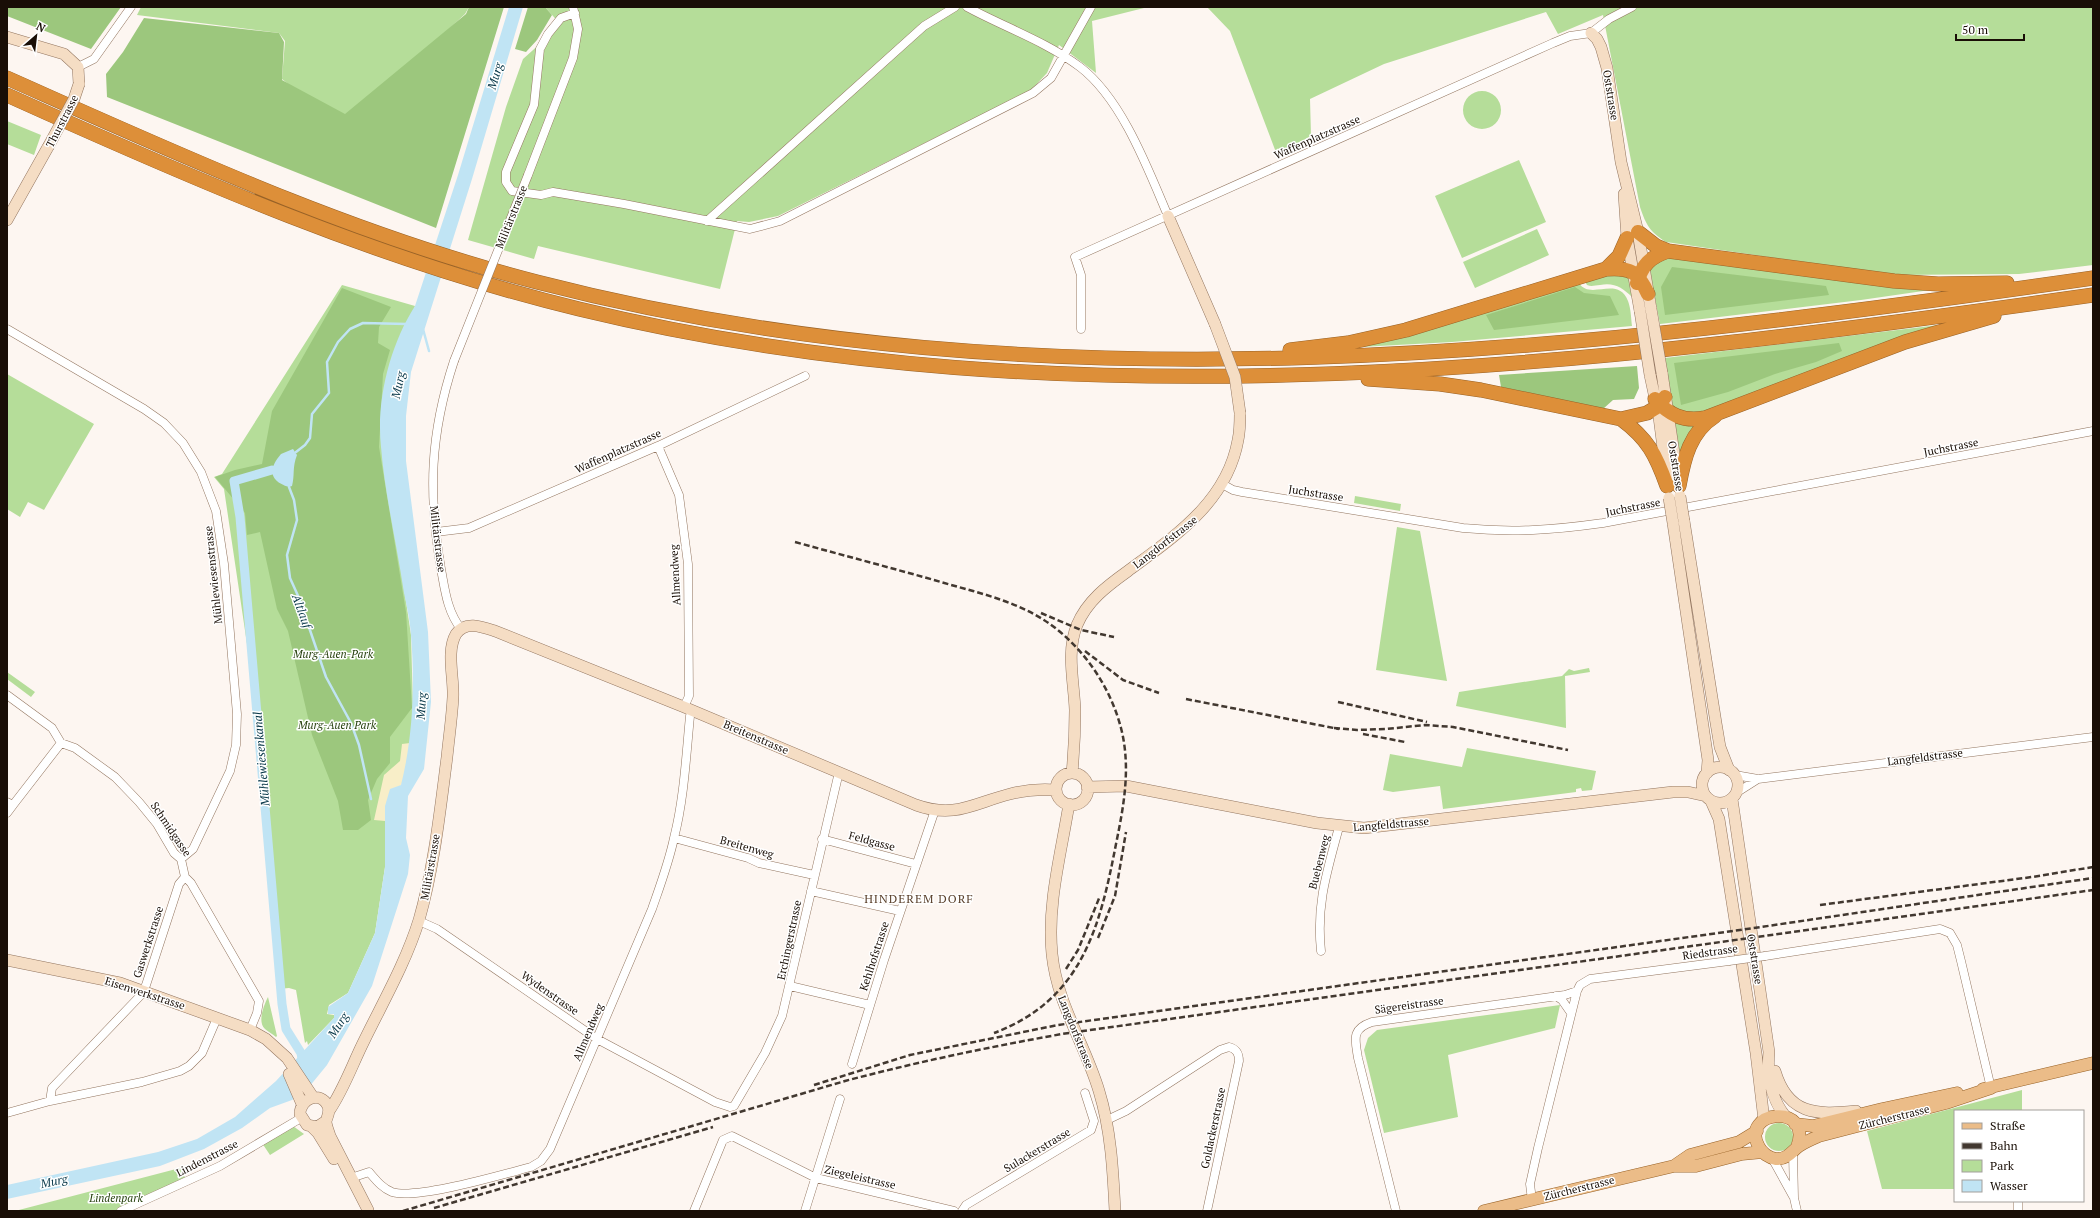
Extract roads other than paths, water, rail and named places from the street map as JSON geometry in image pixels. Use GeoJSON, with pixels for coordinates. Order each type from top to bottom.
{"type":"FeatureCollection","features":[{"type":"Feature","properties":{"kind":"highway"},"geometry":{"type":"LineString","coordinates":[[7,78],[214,169],[348,222],[464,261],[532,281],[625,303],[726,323],[826,338],[918,348],[1113,359],[1225,359],[1417,353],[1598,339],[1823,314],[2093,278]]}},
{"type":"Feature","properties":{"kind":"highway"},"geometry":{"type":"LineString","coordinates":[[7,96],[215,187],[341,236],[459,277],[541,300],[625,320],[771,346],[922,365],[1056,373],[1188,376],[1284,375],[1426,369],[1599,355],[1839,329],[2093,295]]}},
{"type":"Feature","properties":{"kind":"highway"},"geometry":{"type":"LineString","coordinates":[[1606,269],[1619,256],[1632,235],[1668,251],[1915,283],[2073,281]]}},
{"type":"Feature","properties":{"kind":"highway"},"geometry":{"type":"LineString","coordinates":[[1638,275],[1655,256],[1668,251]]}},
{"type":"Feature","properties":{"kind":"highway"},"geometry":{"type":"LineString","coordinates":[[1225,359],[1348,343],[1388,335],[1606,269],[1624,269],[1638,275],[1648,294]]}},
{"type":"Feature","properties":{"kind":"highway"},"geometry":{"type":"LineString","coordinates":[[1284,375],[1454,386],[1512,396],[1620,419],[1647,414],[1661,404],[1679,417],[1691,419],[1720,412],[1905,342],[2056,300]]}},
{"type":"Feature","properties":{"kind":"highway"},"geometry":{"type":"LineString","coordinates":[[1674,492],[1690,442],[1706,422],[1720,412]]}},
{"type":"Feature","properties":{"kind":"highway"},"geometry":{"type":"LineString","coordinates":[[1620,419],[1638,432],[1652,449],[1674,492]]}},
{"type":"Feature","properties":{"kind":"main road","name":"Zürcherstrasse"},"geometry":{"type":"LineString","coordinates":[[1795,1150],[1818,1136],[1946,1103],[1991,1088],[2093,1063]]}},
{"type":"Feature","properties":{"kind":"main road","name":"Zürcherstrasse"},"geometry":{"type":"LineString","coordinates":[[1795,1124],[1813,1126],[1882,1108],[1945,1095],[1991,1088]]}},
{"type":"Feature","properties":{"kind":"main road"},"geometry":{"type":"LineString","coordinates":[[1772,1116],[1786,1116],[1795,1124],[1799,1133],[1795,1150],[1783,1158],[1767,1155],[1757,1143],[1757,1131],[1764,1120],[1772,1116]]}},
{"type":"Feature","properties":{"kind":"main road","name":"Zürcherstrasse"},"geometry":{"type":"LineString","coordinates":[[1674,1166],[1690,1155],[1739,1142],[1757,1131]]}},
{"type":"Feature","properties":{"kind":"main road","name":"Zürcherstrasse"},"geometry":{"type":"LineString","coordinates":[[1484,1211],[1526,1204],[1674,1166],[1696,1166],[1742,1154],[1767,1155]]}},
{"type":"Feature","properties":{"kind":"street"},"geometry":{"type":"LineString","coordinates":[[7,37],[64,54],[78,67],[94,59],[131,7]]}},
{"type":"Feature","properties":{"kind":"street"},"geometry":{"type":"LineString","coordinates":[[707,221],[924,26],[955,7]]}},
{"type":"Feature","properties":{"kind":"street"},"geometry":{"type":"LineString","coordinates":[[967,7],[1064,56],[1099,84],[1115,106],[1139,152],[1168,216]]}},
{"type":"Feature","properties":{"kind":"street"},"geometry":{"type":"LineString","coordinates":[[574,10],[561,18],[548,34],[540,49],[536,99],[506,172],[508,187],[512,191],[541,195],[553,192],[750,229],[780,221],[1033,93],[1051,78],[1091,7]]}},
{"type":"Feature","properties":{"kind":"street","name":"Waffenplatzstrasse"},"geometry":{"type":"LineString","coordinates":[[1081,329],[1081,275],[1075,257],[1553,43],[1570,36],[1591,33],[1609,19],[1632,7]]}},
{"type":"Feature","properties":{"kind":"street","name":"Militärstrasse"},"geometry":{"type":"LineString","coordinates":[[328,1116],[340,1095],[348,1073],[397,972],[419,921],[430,873],[449,741],[453,696],[452,643],[460,629],[448,605],[433,511],[433,455],[442,399],[454,361],[573,58],[578,29],[574,10]]}},
{"type":"Feature","properties":{"kind":"street","name":"Oststrasse"},"geometry":{"type":"LineString","coordinates":[[1591,33],[1602,47],[1607,68],[1638,275],[1645,310],[1662,373],[1661,404],[1666,464],[1674,492],[1720,747],[1732,773]]}},
{"type":"Feature","properties":{"kind":"street","name":"Thurstrasse"},"geometry":{"type":"LineString","coordinates":[[7,220],[74,100],[78,84],[78,67]]}},
{"type":"Feature","properties":{"kind":"street","name":"Langdorfstrasse"},"geometry":{"type":"LineString","coordinates":[[1072,773],[1075,710],[1072,646],[1079,621],[1085,610],[1101,592],[1181,531],[1199,514],[1222,484],[1234,458],[1238,440],[1240,413],[1235,377],[1215,324],[1168,216]]}},
{"type":"Feature","properties":{"kind":"street","name":"Oststrasse"},"geometry":{"type":"LineString","coordinates":[[1648,294],[1645,310],[1650,375],[1661,404]]}},
{"type":"Feature","properties":{"kind":"street","name":"Mühlewiesenstrasse"},"geometry":{"type":"LineString","coordinates":[[7,329],[144,409],[164,423],[183,443],[201,472],[216,511],[221,535],[225,571],[237,714],[236,745],[230,770],[222,791],[193,849],[181,859]]}},
{"type":"Feature","properties":{"kind":"street","name":"Waffenplatzstrasse"},"geometry":{"type":"LineString","coordinates":[[436,532],[468,528],[658,446],[805,376]]}},
{"type":"Feature","properties":{"kind":"street","name":"Juchstrasse"},"geometry":{"type":"LineString","coordinates":[[1222,484],[1232,490],[1242,492],[1463,528],[1497,531],[1553,530],[1603,523],[2093,431]]}},
{"type":"Feature","properties":{"kind":"street","name":"Allmendweg"},"geometry":{"type":"LineString","coordinates":[[349,1175],[369,1172],[383,1187],[393,1192],[406,1194],[485,1179],[531,1167],[541,1161],[550,1149],[597,1039],[652,909],[674,838],[680,810],[690,716],[688,709],[688,564],[679,495],[658,446]]}},
{"type":"Feature","properties":{"kind":"street","name":"Oststrasse"},"geometry":{"type":"LineString","coordinates":[[1679,522],[1708,760],[1705,776]]}},
{"type":"Feature","properties":{"kind":"street","name":"Breitenstrasse"},"geometry":{"type":"LineString","coordinates":[[460,629],[472,626],[495,631],[688,709],[916,805],[935,810],[960,811],[1019,791],[1056,790]]}},
{"type":"Feature","properties":{"kind":"street"},"geometry":{"type":"LineString","coordinates":[[7,695],[52,728],[61,743],[10,804],[7,813]]}},
{"type":"Feature","properties":{"kind":"street","name":"Langfeldstrasse"},"geometry":{"type":"LineString","coordinates":[[1732,773],[1758,779],[2093,737]]}},
{"type":"Feature","properties":{"kind":"street","name":"Schmidgasse"},"geometry":{"type":"LineString","coordinates":[[61,743],[75,748],[121,782],[157,824],[174,854],[181,859],[185,877],[191,883],[259,1001],[257,1013],[250,1030]]}},
{"type":"Feature","properties":{"kind":"street"},"geometry":{"type":"LineString","coordinates":[[1718,768],[1732,773],[1738,784],[1734,796],[1722,803],[1709,799],[1702,788],[1705,776],[1718,768]]}},
{"type":"Feature","properties":{"kind":"street","name":"Erchingerstrasse"},"geometry":{"type":"LineString","coordinates":[[737,1103],[771,1042],[782,1016],[838,772]]}},
{"type":"Feature","properties":{"kind":"street"},"geometry":{"type":"LineString","coordinates":[[1072,773],[1081,776],[1087,787],[1087,792],[1082,800],[1078,803],[1069,804],[1059,798],[1056,790],[1062,776],[1072,773]]}},
{"type":"Feature","properties":{"kind":"street","name":"Langfeldstrasse"},"geometry":{"type":"LineString","coordinates":[[1673,792],[1698,782],[1705,776]]}},
{"type":"Feature","properties":{"kind":"street","name":"Langfeldstrasse"},"geometry":{"type":"LineString","coordinates":[[1734,796],[1758,779]]}},
{"type":"Feature","properties":{"kind":"street","name":"Langfeldstrasse"},"geometry":{"type":"LineString","coordinates":[[1087,787],[1126,786],[1339,827],[1383,827],[1673,792],[1688,792],[1709,799]]}},
{"type":"Feature","properties":{"kind":"street","name":"Oststrasse"},"geometry":{"type":"LineString","coordinates":[[1734,796],[1769,1052],[1768,1066],[1775,1101],[1786,1116]]}},
{"type":"Feature","properties":{"kind":"street","name":"Oststrasse"},"geometry":{"type":"LineString","coordinates":[[1709,799],[1720,826],[1756,1053],[1764,1120]]}},
{"type":"Feature","properties":{"kind":"street","name":"Langdorfstrasse"},"geometry":{"type":"LineString","coordinates":[[1069,804],[1050,920],[1052,955],[1060,995],[1090,1066],[1107,1120],[1115,1211]]}},
{"type":"Feature","properties":{"kind":"street","name":"Kehlhofstrasse"},"geometry":{"type":"LineString","coordinates":[[852,1064],[900,911],[935,810]]}},
{"type":"Feature","properties":{"kind":"street","name":"Buebenweg"},"geometry":{"type":"LineString","coordinates":[[1321,951],[1318,925],[1323,886],[1339,827]]}},
{"type":"Feature","properties":{"kind":"street","name":"Breitenweg"},"geometry":{"type":"LineString","coordinates":[[674,838],[748,858],[759,863],[814,875]]}},
{"type":"Feature","properties":{"kind":"street","name":"Feldgasse"},"geometry":{"type":"LineString","coordinates":[[822,839],[916,864]]}},
{"type":"Feature","properties":{"kind":"street","name":"Gaswerkstrasse"},"geometry":{"type":"LineString","coordinates":[[50,1101],[52,1088],[146,984],[179,884],[185,877]]}},
{"type":"Feature","properties":{"kind":"street"},"geometry":{"type":"LineString","coordinates":[[810,891],[900,911]]}},
{"type":"Feature","properties":{"kind":"street","name":"Wydenstrasse"},"geometry":{"type":"LineString","coordinates":[[419,921],[437,929],[597,1039],[715,1102],[730,1107],[737,1103]]}},
{"type":"Feature","properties":{"kind":"street","name":"Riedstrasse"},"geometry":{"type":"LineString","coordinates":[[1577,991],[1580,985],[1590,979],[1765,956],[1940,930],[1950,933],[1957,945],[1991,1088]]}},
{"type":"Feature","properties":{"kind":"street","name":"Eisenwerkstrasse"},"geometry":{"type":"LineString","coordinates":[[7,960],[114,982],[146,984],[217,1018],[250,1030],[275,1046],[315,1097]]}},
{"type":"Feature","properties":{"kind":"street"},"geometry":{"type":"LineString","coordinates":[[790,986],[870,1004]]}},
{"type":"Feature","properties":{"kind":"street"},"geometry":{"type":"LineString","coordinates":[[1526,1204],[1538,1148],[1577,991]]}},
{"type":"Feature","properties":{"kind":"street","name":"Sägereistrasse"},"geometry":{"type":"LineString","coordinates":[[1396,1211],[1358,1058],[1355,1040],[1357,1031],[1363,1025],[1372,1022],[1556,996],[1577,991]]}},
{"type":"Feature","properties":{"kind":"street"},"geometry":{"type":"LineString","coordinates":[[1556,996],[1562,1000],[1571,1013]]}},
{"type":"Feature","properties":{"kind":"street"},"geometry":{"type":"LineString","coordinates":[[7,1113],[50,1101],[142,1082],[180,1071],[189,1066],[202,1053],[217,1018]]}},
{"type":"Feature","properties":{"kind":"street","name":"Goldackerstrasse"},"geometry":{"type":"LineString","coordinates":[[1107,1120],[1126,1111],[1220,1050],[1229,1047],[1236,1050],[1239,1056],[1239,1061],[1207,1211]]}},
{"type":"Feature","properties":{"kind":"street"},"geometry":{"type":"LineString","coordinates":[[1769,1052],[1782,1090],[1798,1106],[1815,1113],[1831,1114],[1882,1108]]}},
{"type":"Feature","properties":{"kind":"street","name":"Eisenwerkstrasse"},"geometry":{"type":"LineString","coordinates":[[285,1060],[302,1103]]}},
{"type":"Feature","properties":{"kind":"street","name":"Militärstrasse"},"geometry":{"type":"LineString","coordinates":[[315,1097],[334,1091],[348,1073]]}},
{"type":"Feature","properties":{"kind":"street","name":"Sulackerstrasse"},"geometry":{"type":"LineString","coordinates":[[962,1211],[966,1205],[1091,1130],[1094,1121],[1085,1093]]}},
{"type":"Feature","properties":{"kind":"street"},"geometry":{"type":"LineString","coordinates":[[349,1175],[339,1166],[318,1133],[312,1127],[307,1125],[301,1118],[300,1110],[302,1103],[315,1097],[327,1104],[330,1136],[368,1210]]}},
{"type":"Feature","properties":{"kind":"street"},"geometry":{"type":"LineString","coordinates":[[805,1211],[840,1099]]}},
{"type":"Feature","properties":{"kind":"street"},"geometry":{"type":"LineString","coordinates":[[312,1127],[320,1126],[328,1116]]}},
{"type":"Feature","properties":{"kind":"street","name":"Lindenstrasse"},"geometry":{"type":"LineString","coordinates":[[121,1211],[220,1166],[295,1120],[301,1118]]}},
{"type":"Feature","properties":{"kind":"street","name":"Ziegeleistrasse"},"geometry":{"type":"LineString","coordinates":[[694,1211],[699,1204],[713,1162],[723,1140],[732,1136],[747,1141],[816,1178],[922,1207],[954,1211]]}},
{"type":"Feature","properties":{"kind":"street"},"geometry":{"type":"LineString","coordinates":[[1795,1150],[1794,1198],[1797,1211]]}},
{"type":"Feature","properties":{"kind":"street"},"geometry":{"type":"LineString","coordinates":[[1767,1155],[1794,1198]]}},
{"type":"Feature","properties":{"kind":"water","name":"Murg"},"geometry":{"type":"Polygon","coordinates":[[[509,7],[523,7],[472,179],[411,372],[406,416],[406,461],[428,632],[431,702],[424,769],[408,796],[406,838],[410,855],[408,874],[372,986],[327,1065],[309,1087],[292,1100],[270,1108],[242,1128],[204,1149],[160,1166],[7,1199],[7,1185],[158,1152],[197,1139],[235,1117],[276,1081],[334,1018],[334,1014],[328,1014],[328,1007],[348,993],[375,933],[385,867],[385,806],[390,789],[401,785],[408,748],[413,692],[410,624],[388,502],[381,447],[380,429],[383,392],[392,355],[398,338],[415,306],[458,175],[509,7]]]}},
{"type":"Feature","properties":{"kind":"water"},"geometry":{"type":"Polygon","coordinates":[[[293,449],[297,455],[292,486],[289,487],[274,478],[273,469],[281,454],[293,449]]]}},
{"type":"Feature","properties":{"kind":"waterway","name":"Altlauf"},"geometry":{"type":"LineString","coordinates":[[296,452],[305,445],[310,438],[312,414],[329,393],[327,362],[338,342],[350,329],[363,323],[407,324]]}},
{"type":"Feature","properties":{"kind":"waterway"},"geometry":{"type":"LineString","coordinates":[[423,329],[429,351]]}},
{"type":"Feature","properties":{"kind":"waterway","name":"Mühlewiesenkanal"},"geometry":{"type":"LineString","coordinates":[[272,470],[234,481],[240,517],[282,1004],[286,1029],[301,1053],[303,1065]]}},
{"type":"Feature","properties":{"kind":"waterway","name":"Altlauf"},"geometry":{"type":"LineString","coordinates":[[289,487],[294,500],[297,520],[287,555],[290,578],[299,598],[326,677],[351,723],[359,745],[371,799]]}},
{"type":"Feature","properties":{"kind":"railway"},"geometry":{"type":"LineString","coordinates":[[795,542],[983,594],[1030,612],[1059,631],[1080,651],[1098,675],[1117,714],[1126,757],[1124,800],[1110,875],[1094,932],[1082,957],[1067,981],[1048,1001],[1024,1019],[994,1033]]}},
{"type":"Feature","properties":{"kind":"railway"},"geometry":{"type":"LineString","coordinates":[[1041,613],[1081,630],[1114,637]]}},
{"type":"Feature","properties":{"kind":"railway"},"geometry":{"type":"LineString","coordinates":[[1085,651],[1123,680],[1159,693]]}},
{"type":"Feature","properties":{"kind":"railway"},"geometry":{"type":"LineString","coordinates":[[1186,699],[1339,729]]}},
{"type":"Feature","properties":{"kind":"railway"},"geometry":{"type":"LineString","coordinates":[[1338,702],[1427,722]]}},
{"type":"Feature","properties":{"kind":"railway"},"geometry":{"type":"LineString","coordinates":[[1334,728],[1357,730],[1425,725],[1453,727],[1568,750]]}},
{"type":"Feature","properties":{"kind":"railway"},"geometry":{"type":"LineString","coordinates":[[1363,734],[1405,742]]}},
{"type":"Feature","properties":{"kind":"railway"},"geometry":{"type":"LineString","coordinates":[[1098,938],[1115,896],[1126,832]]}},
{"type":"Feature","properties":{"kind":"railway"},"geometry":{"type":"LineString","coordinates":[[1820,905],[2032,877],[2093,867]]}},
{"type":"Feature","properties":{"kind":"railway"},"geometry":{"type":"LineString","coordinates":[[814,1085],[910,1055],[1058,1025],[1761,927],[2093,878]]}},
{"type":"Feature","properties":{"kind":"railway"},"geometry":{"type":"LineString","coordinates":[[403,1211],[845,1081],[926,1061],[1035,1039],[2093,890]]}},
{"type":"Feature","properties":{"kind":"railway"},"geometry":{"type":"LineString","coordinates":[[1066,969],[1078,950],[1100,896]]}},
{"type":"Feature","properties":{"kind":"railway"},"geometry":{"type":"LineString","coordinates":[[434,1208],[713,1127]]}},
{"type":"Feature","properties":{"kind":"district","name":"HINDEREM DORF"},"geometry":{"type":"Point","coordinates":[919,898]}},
{"type":"Feature","properties":{"kind":"park label","name":"Murg-Auen-Park"},"geometry":{"type":"Point","coordinates":[333,654]}},
{"type":"Feature","properties":{"kind":"park label","name":"Murg-Auen Park"},"geometry":{"type":"Point","coordinates":[337,725]}},
{"type":"Feature","properties":{"kind":"park label","name":"Lindenpark"},"geometry":{"type":"Point","coordinates":[116,1198]}}]}
